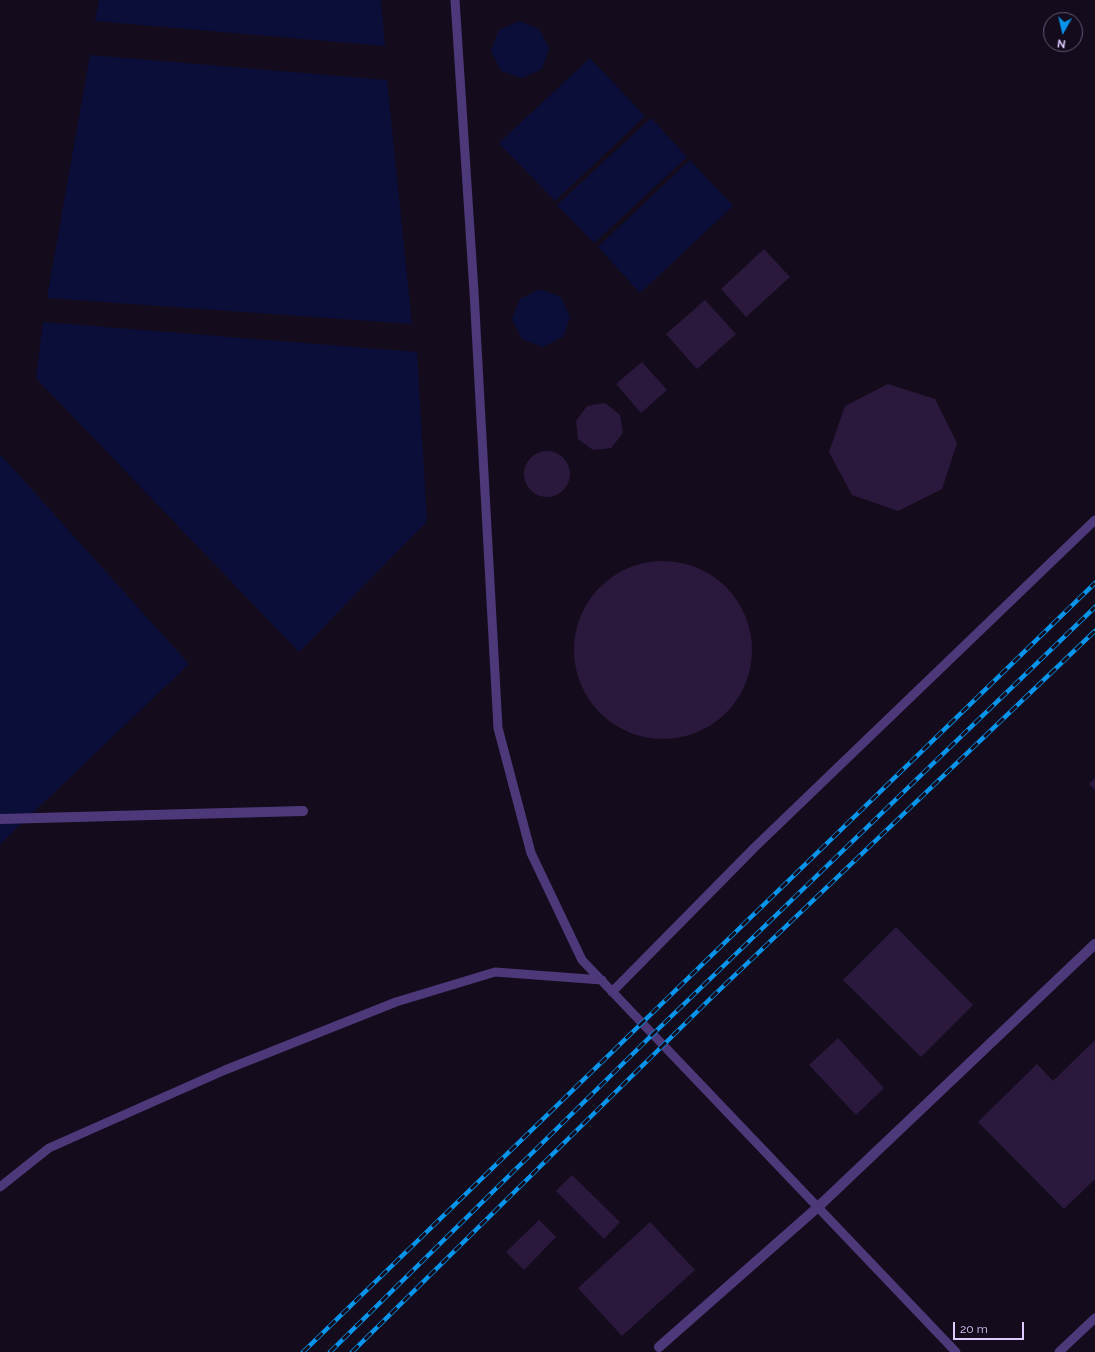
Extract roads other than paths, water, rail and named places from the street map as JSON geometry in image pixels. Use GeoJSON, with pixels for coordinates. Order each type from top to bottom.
{"type":"FeatureCollection","features":[{"type":"Feature","properties":{"kind":"street"},"geometry":{"type":"LineString","coordinates":[[0,819],[303,811]]}},
{"type":"Feature","properties":{"kind":"street"},"geometry":{"type":"LineString","coordinates":[[658,1347],[818,1207],[1095,944]]}},
{"type":"Feature","properties":{"kind":"lane"},"geometry":{"type":"LineString","coordinates":[[455,0],[474,292],[498,728],[531,853],[582,960],[956,1352]]}},
{"type":"Feature","properties":{"kind":"lane"},"geometry":{"type":"LineString","coordinates":[[612,992],[756,846],[1095,520]]}},
{"type":"Feature","properties":{"kind":"lane"},"geometry":{"type":"LineString","coordinates":[[0,1187],[49,1148],[225,1070],[396,1002],[495,972],[602,980]]}},
{"type":"Feature","properties":{"kind":"lane"},"geometry":{"type":"LineString","coordinates":[[1059,1352],[1095,1318]]}},
{"type":"Feature","properties":{"kind":"railway"},"geometry":{"type":"LineString","coordinates":[[303,1352],[1095,583]]}},
{"type":"Feature","properties":{"kind":"railway"},"geometry":{"type":"LineString","coordinates":[[330,1352],[653,1034],[1095,607]]}},
{"type":"Feature","properties":{"kind":"railway"},"geometry":{"type":"LineString","coordinates":[[352,1352],[711,998],[1095,631]]}}]}
